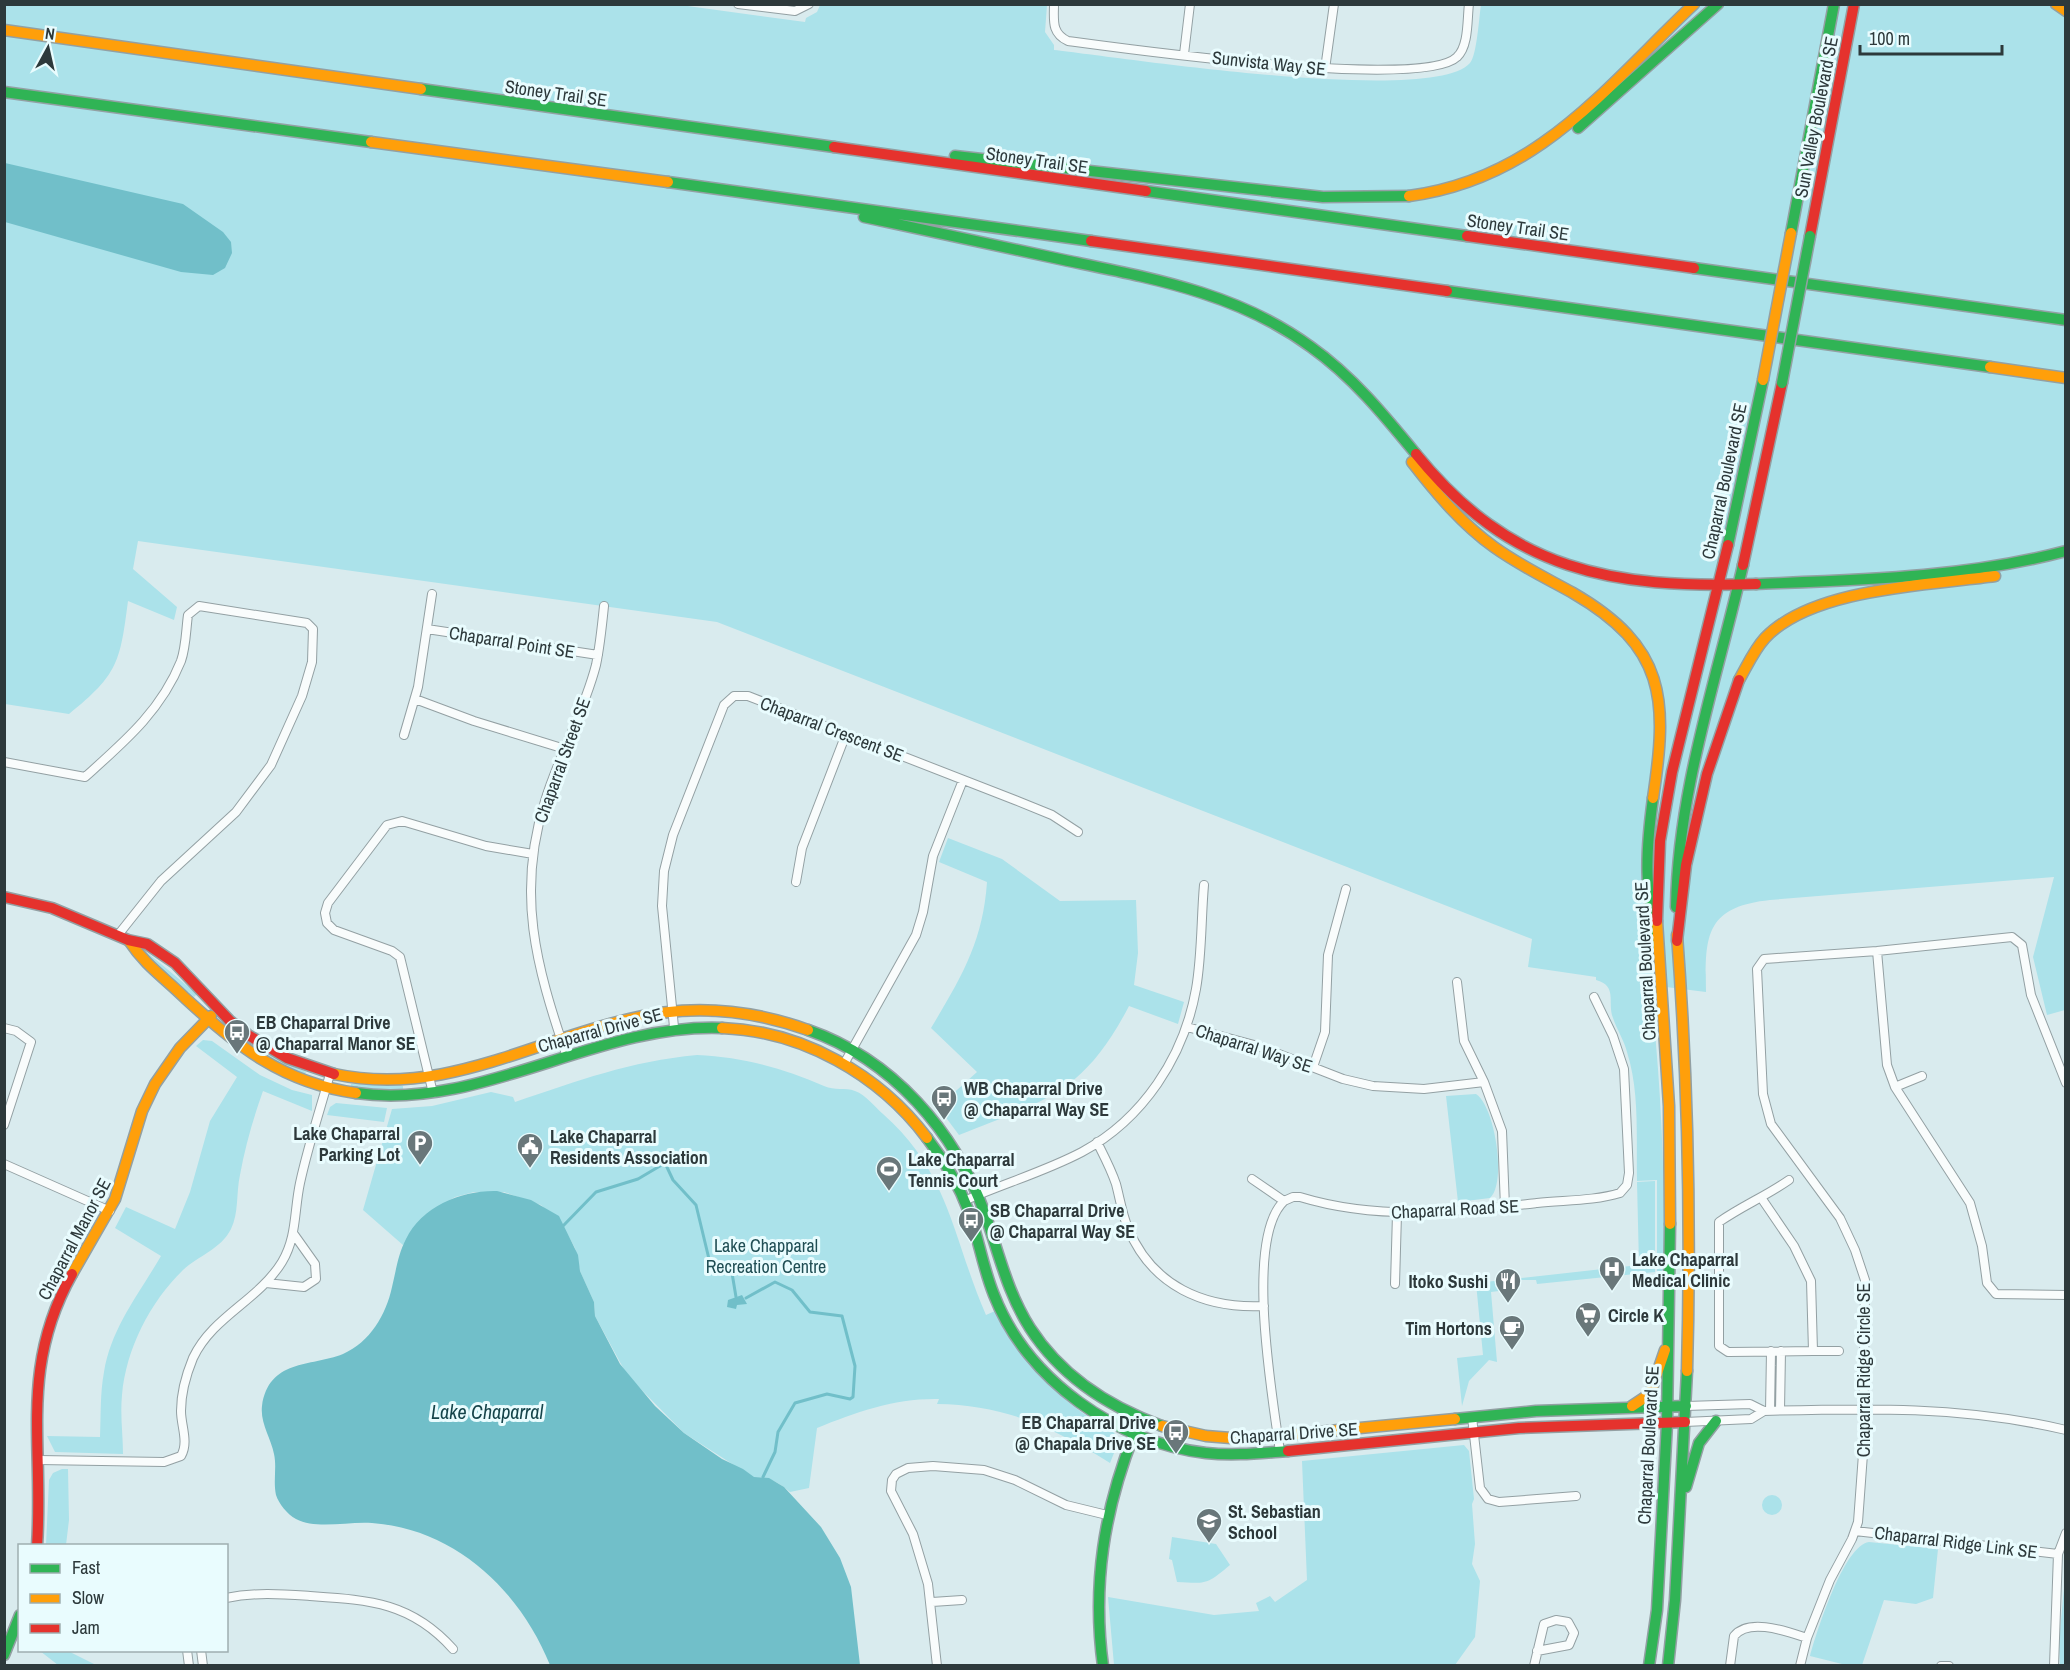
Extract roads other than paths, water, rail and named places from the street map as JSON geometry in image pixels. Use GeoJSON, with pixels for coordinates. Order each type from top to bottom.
{"type":"FeatureCollection","features":[{"type":"Feature","properties":{"kind":"main road"},"geometry":{"type":"LineString","coordinates":[[1494,174],[1551,138],[1582,114],[1694,4]]}},
{"type":"Feature","properties":{"kind":"main road"},"geometry":{"type":"LineString","coordinates":[[684,128],[1338,198],[1418,194],[1456,186],[1494,174],[1546,149],[1584,123],[1718,4]]}},
{"type":"Feature","properties":{"kind":"main road","name":"Sun Valley Boulevard SE"},"geometry":{"type":"LineString","coordinates":[[1791,233],[1834,4]]}},
{"type":"Feature","properties":{"kind":"main road","name":"Sun Valley Boulevard SE"},"geometry":{"type":"LineString","coordinates":[[1810,236],[1854,4]]}},
{"type":"Feature","properties":{"kind":"main road"},"geometry":{"type":"LineString","coordinates":[[2056,4],[2066,11]]}},
{"type":"Feature","properties":{"kind":"main road","name":"Stoney Trail SE"},"geometry":{"type":"LineString","coordinates":[[4,30],[684,128],[2066,320]]}},
{"type":"Feature","properties":{"kind":"main road"},"geometry":{"type":"LineString","coordinates":[[4,92],[747,193],[2066,378]]}},
{"type":"Feature","properties":{"kind":"main road"},"geometry":{"type":"LineString","coordinates":[[4,101],[91,104]]}},
{"type":"Feature","properties":{"kind":"main road"},"geometry":{"type":"LineString","coordinates":[[747,193],[1206,293],[1240,305],[1281,325],[1321,353],[1343,372],[1463,505],[1520,546],[1565,565],[1608,576],[1661,582],[1739,583],[1960,572],[2066,553]]}},
{"type":"Feature","properties":{"kind":"main road","name":"Chaparral Boulevard SE"},"geometry":{"type":"LineString","coordinates":[[1649,1665],[1657,1610],[1670,1335],[1669,1106],[1658,946],[1657,879],[1666,800],[1719,583],[1763,380],[1791,233]]}},
{"type":"Feature","properties":{"kind":"main road","name":"Chaparral Boulevard SE"},"geometry":{"type":"LineString","coordinates":[[1668,1665],[1675,1600],[1686,1406],[1690,1168],[1686,1054],[1677,941],[1676,884],[1683,814],[1739,583],[1782,383],[1810,236]]}},
{"type":"Feature","properties":{"kind":"main road"},"geometry":{"type":"LineString","coordinates":[[1343,372],[1433,489],[1466,525],[1510,557],[1610,615],[1625,629],[1644,654],[1658,689],[1662,718],[1646,873],[1648,907],[1658,946]]}},
{"type":"Feature","properties":{"kind":"main road"},"geometry":{"type":"LineString","coordinates":[[1677,941],[1686,865],[1705,782],[1735,688],[1751,657],[1766,637],[1795,615],[1835,598],[1973,580],[2019,570],[2066,553]]}},
{"type":"Feature","properties":{"kind":"main road","name":"Chaparral Drive SE"},"geometry":{"type":"LineString","coordinates":[[4,897],[38,902],[98,924],[118,934],[130,942],[137,955],[171,982],[206,1020],[234,1044],[263,1064],[326,1089],[379,1097],[433,1093],[471,1084],[631,1034],[674,1027],[724,1026],[757,1031],[793,1041],[844,1064],[877,1087],[912,1119],[944,1162],[964,1201],[994,1295],[1025,1350],[1049,1377],[1075,1400],[1134,1434],[1167,1446],[1201,1453],[1228,1455],[1579,1425],[1685,1422]]}},
{"type":"Feature","properties":{"kind":"main road","name":"Chaparral Drive SE"},"geometry":{"type":"LineString","coordinates":[[130,942],[145,943],[160,954],[191,980],[218,1009],[246,1033],[273,1050],[330,1074],[388,1082],[430,1078],[626,1019],[672,1011],[717,1010],[769,1017],[816,1032],[851,1049],[890,1076],[930,1115],[963,1162],[978,1194],[1011,1293],[1038,1339],[1065,1371],[1086,1389],[1141,1420],[1202,1437],[1243,1439],[1472,1417],[1629,1407],[1686,1406]]}},
{"type":"Feature","properties":{"kind":"main road","name":"Chaparral Manor SE"},"geometry":{"type":"LineString","coordinates":[[37,1544],[39,1460],[35,1398],[41,1352],[56,1306],[80,1260],[110,1211],[125,1176],[142,1112],[159,1078],[176,1052],[218,1009]]}},
{"type":"Feature","properties":{"kind":"main road"},"geometry":{"type":"LineString","coordinates":[[1629,1407],[1647,1398],[1652,1390],[1670,1335]]}},
{"type":"Feature","properties":{"kind":"main road"},"geometry":{"type":"LineString","coordinates":[[1681,1508],[1696,1448],[1716,1421]]}},
{"type":"Feature","properties":{"kind":"main road"},"geometry":{"type":"LineString","coordinates":[[1103,1665],[1098,1641],[1099,1565],[1107,1515],[1122,1464],[1134,1434]]}},
{"type":"Feature","properties":{"kind":"main road"},"geometry":{"type":"LineString","coordinates":[[4,1655],[18,1620]]}},
{"type":"Feature","properties":{"kind":"street"},"geometry":{"type":"LineString","coordinates":[[738,4],[795,11],[809,4]]}},
{"type":"Feature","properties":{"kind":"street","name":"Sunvista Way SE"},"geometry":{"type":"LineString","coordinates":[[1054,4],[1054,26],[1059,36],[1068,41],[1325,69],[1396,70],[1452,61],[1462,51],[1469,4]]}},
{"type":"Feature","properties":{"kind":"street"},"geometry":{"type":"LineString","coordinates":[[1184,54],[1190,4]]}},
{"type":"Feature","properties":{"kind":"street"},"geometry":{"type":"LineString","coordinates":[[1325,69],[1334,4]]}},
{"type":"Feature","properties":{"kind":"street","name":"Chaparral Point SE"},"geometry":{"type":"LineString","coordinates":[[404,735],[415,699],[432,594]]}},
{"type":"Feature","properties":{"kind":"street"},"geometry":{"type":"LineString","coordinates":[[4,762],[85,777],[137,731],[159,704],[181,659],[188,615],[199,606],[307,623],[313,629],[312,662],[302,696],[272,765],[237,812],[161,881],[118,934]]}},
{"type":"Feature","properties":{"kind":"street","name":"Chaparral Street SE"},"geometry":{"type":"LineString","coordinates":[[566,1054],[541,976],[532,934],[529,896],[533,854],[545,800],[598,655],[604,606]]}},
{"type":"Feature","properties":{"kind":"street","name":"Chaparral Point SE"},"geometry":{"type":"LineString","coordinates":[[427,629],[598,655]]}},
{"type":"Feature","properties":{"kind":"street","name":"Chaparral Crescent SE"},"geometry":{"type":"LineString","coordinates":[[674,1027],[662,906],[664,871],[673,835],[724,705],[734,696],[748,696],[846,734],[1052,815],[1078,831]]}},
{"type":"Feature","properties":{"kind":"street"},"geometry":{"type":"LineString","coordinates":[[415,699],[474,721],[565,749]]}},
{"type":"Feature","properties":{"kind":"street"},"geometry":{"type":"LineString","coordinates":[[795,882],[802,848],[846,734]]}},
{"type":"Feature","properties":{"kind":"street"},"geometry":{"type":"LineString","coordinates":[[844,1064],[916,935],[923,912],[933,856],[963,780]]}},
{"type":"Feature","properties":{"kind":"street"},"geometry":{"type":"LineString","coordinates":[[433,1093],[400,957],[392,951],[334,930],[326,920],[326,906],[362,862],[384,828],[394,822],[412,824],[486,846],[533,854]]}},
{"type":"Feature","properties":{"kind":"street"},"geometry":{"type":"LineString","coordinates":[[1187,1027],[1198,976],[1204,885]]}},
{"type":"Feature","properties":{"kind":"street"},"geometry":{"type":"LineString","coordinates":[[1312,1067],[1325,1032],[1328,956],[1346,889]]}},
{"type":"Feature","properties":{"kind":"street","name":"Chaparral Ridge Circle SE"},"geometry":{"type":"LineString","coordinates":[[1800,1665],[1807,1638],[1830,1580],[1855,1531],[1860,1507],[1865,1280],[1856,1250],[1840,1218],[1771,1124],[1763,1094],[1757,969],[1764,959],[1877,951],[2012,937],[2022,945],[2031,995],[2064,1073],[2066,1083]]}},
{"type":"Feature","properties":{"kind":"street"},"geometry":{"type":"LineString","coordinates":[[1877,951],[1887,1065],[1895,1087],[1970,1203],[1982,1246],[1987,1283],[1996,1294],[2066,1295]]}},
{"type":"Feature","properties":{"kind":"street"},"geometry":{"type":"LineString","coordinates":[[1457,982],[1464,1041],[1484,1082],[1502,1131],[1506,1206]]}},
{"type":"Feature","properties":{"kind":"street","name":"Chaparral Road SE"},"geometry":{"type":"LineString","coordinates":[[1284,1201],[1300,1197],[1347,1209],[1397,1214],[1611,1196],[1626,1188],[1629,1173],[1624,1069],[1613,1036],[1594,997]]}},
{"type":"Feature","properties":{"kind":"street","name":"Chaparral Way SE"},"geometry":{"type":"LineString","coordinates":[[964,1201],[1062,1161],[1097,1142],[1125,1120],[1155,1088],[1171,1062],[1187,1027],[1243,1041],[1357,1083],[1388,1088],[1424,1089],[1484,1082]]}},
{"type":"Feature","properties":{"kind":"street"},"geometry":{"type":"LineString","coordinates":[[4,1028],[16,1031],[31,1042],[4,1125]]}},
{"type":"Feature","properties":{"kind":"street"},"geometry":{"type":"LineString","coordinates":[[39,1460],[166,1462],[179,1458],[185,1446],[181,1414],[184,1389],[196,1353],[223,1318],[266,1282],[284,1259],[293,1233],[300,1182],[330,1074]]}},
{"type":"Feature","properties":{"kind":"street"},"geometry":{"type":"LineString","coordinates":[[1895,1087],[1922,1076]]}},
{"type":"Feature","properties":{"kind":"street"},"geometry":{"type":"LineString","coordinates":[[1097,1142],[1113,1175],[1132,1238],[1154,1270],[1180,1290],[1202,1300],[1227,1306],[1264,1306]]}},
{"type":"Feature","properties":{"kind":"street"},"geometry":{"type":"LineString","coordinates":[[4,1164],[110,1211]]}},
{"type":"Feature","properties":{"kind":"street"},"geometry":{"type":"LineString","coordinates":[[1252,1179],[1284,1201],[1276,1211],[1264,1254],[1264,1306],[1280,1452]]}},
{"type":"Feature","properties":{"kind":"street"},"geometry":{"type":"LineString","coordinates":[[1789,1180],[1762,1199],[1741,1207],[1719,1222],[1719,1346],[1728,1352],[1839,1351]]}},
{"type":"Feature","properties":{"kind":"street"},"geometry":{"type":"LineString","coordinates":[[1762,1199],[1794,1246],[1811,1281],[1813,1351]]}},
{"type":"Feature","properties":{"kind":"street"},"geometry":{"type":"LineString","coordinates":[[1395,1284],[1397,1214]]}},
{"type":"Feature","properties":{"kind":"street"},"geometry":{"type":"LineString","coordinates":[[266,1282],[304,1287],[316,1279],[315,1264],[293,1233]]}},
{"type":"Feature","properties":{"kind":"street"},"geometry":{"type":"LineString","coordinates":[[1767,1411],[1771,1351]]}},
{"type":"Feature","properties":{"kind":"street"},"geometry":{"type":"LineString","coordinates":[[1780,1410],[1781,1351]]}},
{"type":"Feature","properties":{"kind":"street"},"geometry":{"type":"LineString","coordinates":[[1686,1406],[1750,1404],[1767,1411]]}},
{"type":"Feature","properties":{"kind":"street"},"geometry":{"type":"LineString","coordinates":[[1685,1422],[1750,1419],[1767,1411],[1864,1407],[1972,1414],[2066,1430]]}},
{"type":"Feature","properties":{"kind":"street"},"geometry":{"type":"LineString","coordinates":[[1472,1417],[1480,1488],[1488,1499],[1499,1502],[1576,1496]]}},
{"type":"Feature","properties":{"kind":"street"},"geometry":{"type":"LineString","coordinates":[[1134,1434],[1141,1420]]}},
{"type":"Feature","properties":{"kind":"street"},"geometry":{"type":"LineString","coordinates":[[937,1665],[932,1602],[917,1545],[891,1488],[893,1478],[902,1470],[950,1466],[984,1470],[1015,1480],[1066,1505],[1107,1515]]}},
{"type":"Feature","properties":{"kind":"street","name":"Chaparral Ridge Link SE"},"geometry":{"type":"LineString","coordinates":[[1855,1531],[2058,1554]]}},
{"type":"Feature","properties":{"kind":"street"},"geometry":{"type":"LineString","coordinates":[[2054,1665],[2058,1554],[2066,1533]]}},
{"type":"Feature","properties":{"kind":"street"},"geometry":{"type":"LineString","coordinates":[[228,1598],[260,1593],[381,1603],[425,1623],[453,1649]]}},
{"type":"Feature","properties":{"kind":"street"},"geometry":{"type":"LineString","coordinates":[[932,1602],[962,1600]]}},
{"type":"Feature","properties":{"kind":"street"},"geometry":{"type":"LineString","coordinates":[[1534,1665],[1537,1651],[1544,1624],[1556,1620],[1568,1622],[1574,1633],[1569,1645],[1537,1651]]}},
{"type":"Feature","properties":{"kind":"street"},"geometry":{"type":"LineString","coordinates":[[1730,1665],[1733,1638],[1742,1630],[1773,1629],[1807,1638]]}},
{"type":"Feature","properties":{"kind":"street"},"geometry":{"type":"LineString","coordinates":[[1941,1665],[1949,1665]]}},
{"type":"Feature","properties":{"kind":"water"},"geometry":{"type":"Polygon","coordinates":[[[5,163],[183,204],[223,232],[231,242],[232,253],[225,268],[213,275],[181,272],[5,222],[5,163]]]}},
{"type":"Feature","properties":{"kind":"water","name":"Lake Chaparral"},"geometry":{"type":"Polygon","coordinates":[[[497,1191],[531,1200],[559,1216],[578,1255],[580,1271],[594,1302],[595,1316],[620,1364],[655,1406],[684,1433],[722,1459],[754,1477],[769,1478],[784,1487],[821,1527],[840,1558],[851,1587],[860,1665],[550,1665],[521,1612],[503,1589],[481,1568],[457,1551],[431,1537],[403,1528],[372,1523],[323,1525],[304,1522],[296,1519],[279,1502],[276,1495],[274,1454],[262,1412],[266,1391],[273,1380],[282,1372],[293,1367],[343,1354],[353,1349],[369,1335],[386,1308],[406,1239],[422,1217],[444,1202],[457,1197],[470,1193],[497,1191]]]}},
{"type":"Feature","properties":{"kind":"water"},"geometry":{"type":"Polygon","coordinates":[[[742,1295],[747,1304],[737,1305],[736,1309],[727,1307],[728,1300],[742,1295]]]}},
{"type":"Feature","properties":{"kind":"waterway"},"geometry":{"type":"LineString","coordinates":[[563,1226],[596,1192],[638,1179],[665,1163],[673,1180],[696,1205],[709,1259],[732,1273],[736,1297]]}},
{"type":"Feature","properties":{"kind":"waterway"},"geometry":{"type":"LineString","coordinates":[[746,1298],[775,1282],[792,1290],[810,1312],[842,1316],[855,1366],[853,1397],[850,1399],[827,1394],[795,1403],[778,1432],[775,1452],[763,1477]]}},
{"type":"Feature","properties":{"kind":"place","name":"EB Chaparral Drive @ Chaparral Manor SE"},"geometry":{"type":"Point","coordinates":[237,1055]}},
{"type":"Feature","properties":{"kind":"place","name":"WB Chaparral Drive @ Chaparral Way SE"},"geometry":{"type":"Point","coordinates":[944,1121]}},
{"type":"Feature","properties":{"kind":"place","name":"Lake Chaparral Parking Lot"},"geometry":{"type":"Point","coordinates":[420,1166]}},
{"type":"Feature","properties":{"kind":"place","name":"Lake Chaparral Residents Association"},"geometry":{"type":"Point","coordinates":[530,1169]}},
{"type":"Feature","properties":{"kind":"place","name":"Lake Chaparral Tennis Court"},"geometry":{"type":"Point","coordinates":[889,1192]}},
{"type":"Feature","properties":{"kind":"place","name":"SB Chaparral Drive @ Chaparral Way SE"},"geometry":{"type":"Point","coordinates":[971,1243]}},
{"type":"Feature","properties":{"kind":"place","name":"Lake Chaparral Medical Clinic"},"geometry":{"type":"Point","coordinates":[1612,1292]}},
{"type":"Feature","properties":{"kind":"place","name":"Itoko Sushi"},"geometry":{"type":"Point","coordinates":[1508,1304]}},
{"type":"Feature","properties":{"kind":"place","name":"Circle K"},"geometry":{"type":"Point","coordinates":[1588,1338]}},
{"type":"Feature","properties":{"kind":"place","name":"Tim Hortons"},"geometry":{"type":"Point","coordinates":[1512,1351]}},
{"type":"Feature","properties":{"kind":"place","name":"EB Chaparral Drive @ Chapala Drive SE"},"geometry":{"type":"Point","coordinates":[1176,1455]}},
{"type":"Feature","properties":{"kind":"place","name":"St. Sebastian School"},"geometry":{"type":"Point","coordinates":[1209,1544]}},
{"type":"Feature","properties":{"kind":"park label","name":"Lake Chapparal Recreation Centre"},"geometry":{"type":"Point","coordinates":[766,1255]}}]}
